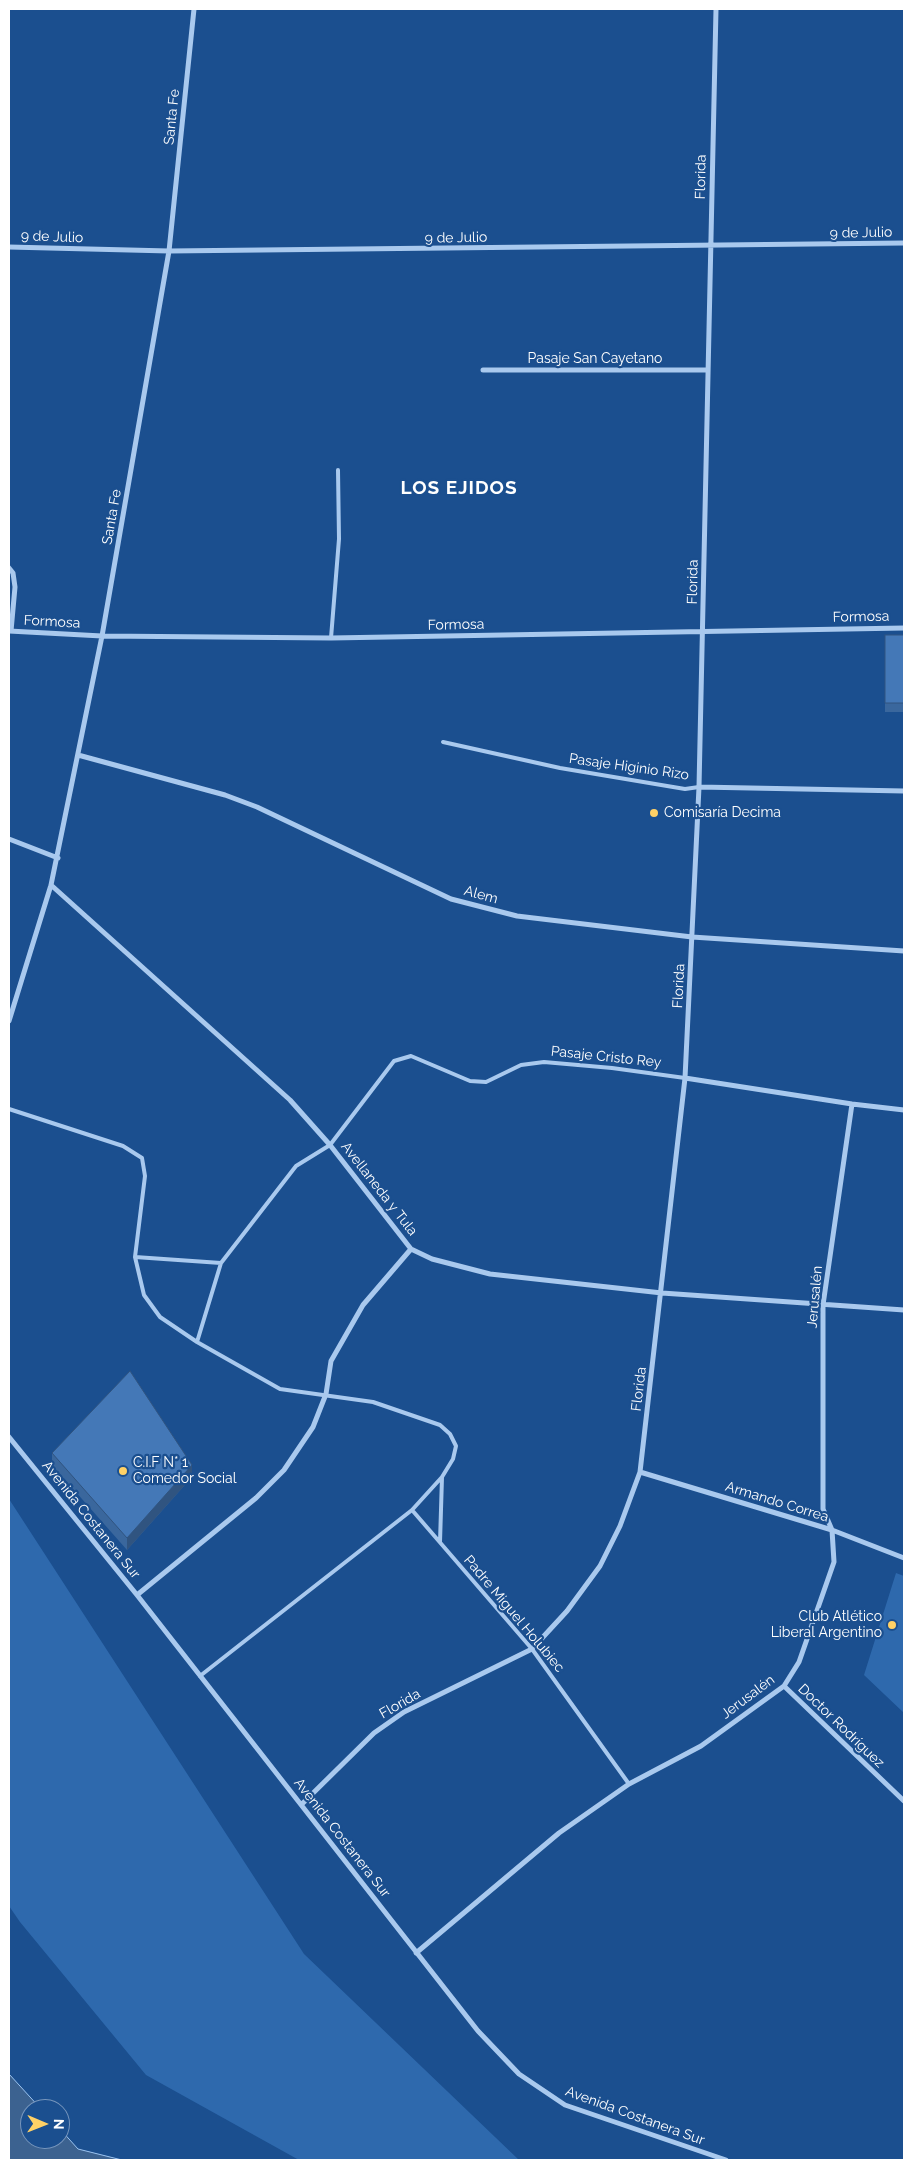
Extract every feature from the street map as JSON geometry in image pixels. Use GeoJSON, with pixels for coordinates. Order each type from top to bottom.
{"type":"FeatureCollection","features":[{"type":"Feature","properties":{"kind":"street","name":"Santa Fe"},"geometry":{"type":"LineString","coordinates":[[9,1021],[58,858],[102,636],[169,251],[194,9]]}},
{"type":"Feature","properties":{"kind":"street","name":"Florida"},"geometry":{"type":"LineString","coordinates":[[302,1804],[374,1733],[404,1712],[532,1649],[568,1611],[600,1566],[620,1526],[640,1472],[686,1078],[699,787],[716,9]]}},
{"type":"Feature","properties":{"kind":"street","name":"9 de Julio"},"geometry":{"type":"LineString","coordinates":[[9,247],[169,251],[904,243]]}},
{"type":"Feature","properties":{"kind":"street","name":"Pasaje San Cayetano"},"geometry":{"type":"LineString","coordinates":[[482,370],[708,370]]}},
{"type":"Feature","properties":{"kind":"street"},"geometry":{"type":"LineString","coordinates":[[9,568],[13,573],[15,587],[10,631]]}},
{"type":"Feature","properties":{"kind":"street","name":"Formosa"},"geometry":{"type":"LineString","coordinates":[[10,631],[102,636],[331,638],[904,628]]}},
{"type":"Feature","properties":{"kind":"street","name":"Alem"},"geometry":{"type":"LineString","coordinates":[[78,755],[224,795],[258,807],[451,899],[518,916],[692,937],[904,951]]}},
{"type":"Feature","properties":{"kind":"street","name":"Pasaje Higinio Rizo"},"geometry":{"type":"LineString","coordinates":[[699,787],[904,791]]}},
{"type":"Feature","properties":{"kind":"street"},"geometry":{"type":"LineString","coordinates":[[9,840],[58,858]]}},
{"type":"Feature","properties":{"kind":"street","name":"Avellaneda y Tula"},"geometry":{"type":"LineString","coordinates":[[51,885],[290,1100],[330,1145],[411,1250],[432,1259],[490,1274],[662,1293],[904,1310]]}},
{"type":"Feature","properties":{"kind":"street","name":"Pasaje Cristo Rey"},"geometry":{"type":"LineString","coordinates":[[686,1078],[852,1104],[904,1110]]}},
{"type":"Feature","properties":{"kind":"street","name":"Jerusalén"},"geometry":{"type":"LineString","coordinates":[[416,1953],[558,1833],[629,1784],[701,1746],[784,1686],[800,1662],[834,1562],[832,1530],[823,1509],[823,1305],[852,1104]]}},
{"type":"Feature","properties":{"kind":"street"},"geometry":{"type":"LineString","coordinates":[[137,1595],[256,1498],[284,1470],[313,1428],[326,1394],[331,1361],[363,1305],[411,1250]]}},
{"type":"Feature","properties":{"kind":"street","name":"Avenida Costanera Sur"},"geometry":{"type":"LineString","coordinates":[[9,1437],[137,1595],[478,2031],[519,2074],[565,2106],[726,2160]]}},
{"type":"Feature","properties":{"kind":"street","name":"Armando Correa"},"geometry":{"type":"LineString","coordinates":[[640,1472],[832,1530],[904,1558]]}},
{"type":"Feature","properties":{"kind":"street","name":"Doctor Rodríguez"},"geometry":{"type":"LineString","coordinates":[[784,1686],[904,1801]]}},
{"type":"Feature","properties":{"kind":"lane"},"geometry":{"type":"LineString","coordinates":[[331,638],[339,539],[338,470]]}},
{"type":"Feature","properties":{"kind":"lane","name":"Pasaje Higinio Rizo"},"geometry":{"type":"LineString","coordinates":[[444,742],[560,768],[685,788],[699,787]]}},
{"type":"Feature","properties":{"kind":"lane","name":"Pasaje Cristo Rey"},"geometry":{"type":"LineString","coordinates":[[197,1342],[220,1263],[296,1166],[330,1145],[394,1061],[411,1056],[470,1081],[486,1082],[522,1065],[544,1062],[612,1068],[686,1078]]}},
{"type":"Feature","properties":{"kind":"lane"},"geometry":{"type":"LineString","coordinates":[[9,1109],[123,1146],[142,1158],[145,1176],[135,1257],[144,1295],[160,1317],[197,1342],[280,1389],[373,1402],[440,1426],[450,1434],[456,1446],[453,1459],[442,1477],[412,1510],[200,1676]]}},
{"type":"Feature","properties":{"kind":"lane"},"geometry":{"type":"LineString","coordinates":[[135,1257],[220,1263]]}},
{"type":"Feature","properties":{"kind":"lane"},"geometry":{"type":"LineString","coordinates":[[440,1543],[442,1477]]}},
{"type":"Feature","properties":{"kind":"lane","name":"Padre Miguel Holubiec"},"geometry":{"type":"LineString","coordinates":[[412,1510],[532,1649],[629,1784]]}},
{"type":"Feature","properties":{"kind":"shaded area"},"geometry":{"type":"Polygon","coordinates":[[[9,1499],[304,1954],[519,2160],[299,2160],[146,2075],[20,1922],[9,1906],[9,1499]]]}},
{"type":"Feature","properties":{"kind":"shaded area","name":"Club Atlético Liberal Argentino"},"geometry":{"type":"Polygon","coordinates":[[[896,1573],[904,1576],[904,1713],[864,1675],[896,1573]]]}},
{"type":"Feature","properties":{"kind":"shaded area"},"geometry":{"type":"Polygon","coordinates":[[[9,2074],[32,2099],[20,2099],[20,2149],[70,2149],[70,2140],[78,2149],[122,2160],[9,2160],[9,2074]]]}},
{"type":"Feature","properties":{"kind":"building"},"geometry":{"type":"Polygon","coordinates":[[[885,635],[904,635],[904,703],[885,703],[885,635]]]}},
{"type":"Feature","properties":{"kind":"building","name":"C.I.F N* 1 Comedor Social"},"geometry":{"type":"Polygon","coordinates":[[[130,1371],[192,1465],[127,1538],[52,1453],[130,1371]]]}},
{"type":"Feature","properties":{"kind":"place","name":"Comisaría Decima"},"geometry":{"type":"Point","coordinates":[654,813]}},
{"type":"Feature","properties":{"kind":"place","name":"C.I.F N* 1 Comedor Social"},"geometry":{"type":"Point","coordinates":[123,1471]}},
{"type":"Feature","properties":{"kind":"place","name":"Club Atlético Liberal Argentino"},"geometry":{"type":"Point","coordinates":[892,1625]}},
{"type":"Feature","properties":{"kind":"district","name":"LOS EJIDOS"},"geometry":{"type":"Point","coordinates":[459,488]}}]}
